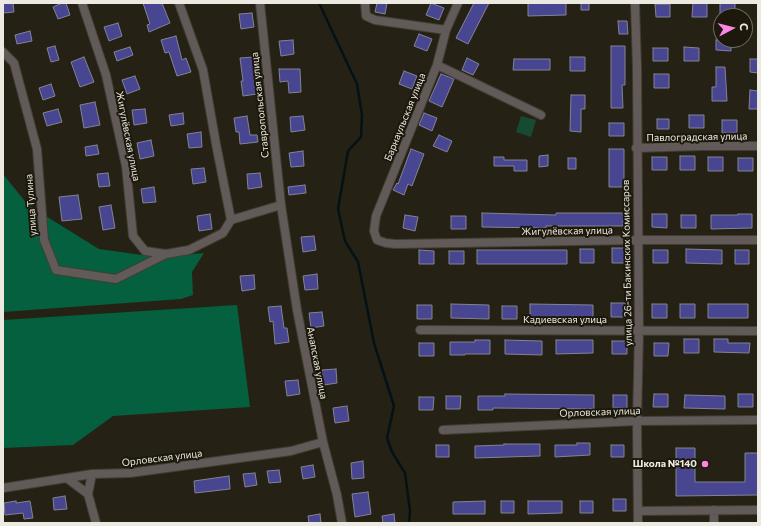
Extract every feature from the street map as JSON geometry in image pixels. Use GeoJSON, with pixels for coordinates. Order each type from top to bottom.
{"type":"FeatureCollection","features":[{"type":"Feature","properties":{"kind":"street","name":"Жигулёвская улица"},"geometry":{"type":"LineString","coordinates":[[82,3],[106,75],[125,159],[133,236],[145,251],[166,254]]}},
{"type":"Feature","properties":{"kind":"street"},"geometry":{"type":"LineString","coordinates":[[178,3],[203,70],[231,220]]}},
{"type":"Feature","properties":{"kind":"street","name":"Ставропольская улица"},"geometry":{"type":"LineString","coordinates":[[260,3],[281,205]]}},
{"type":"Feature","properties":{"kind":"street"},"geometry":{"type":"LineString","coordinates":[[365,3],[366,16],[375,20],[446,30]]}},
{"type":"Feature","properties":{"kind":"street","name":"Барнаульская улица"},"geometry":{"type":"LineString","coordinates":[[377,240],[374,231],[376,216],[437,65],[446,30],[458,3]]}},
{"type":"Feature","properties":{"kind":"street","name":"улица 26-ти Бакинских Комиссаров"},"geometry":{"type":"LineString","coordinates":[[635,3],[637,68],[636,148],[639,331],[637,420],[638,523]]}},
{"type":"Feature","properties":{"kind":"street","name":"улица Тулина"},"geometry":{"type":"LineString","coordinates":[[3,52],[14,63],[37,149],[44,240],[56,270],[116,279],[166,254]]}},
{"type":"Feature","properties":{"kind":"street"},"geometry":{"type":"LineString","coordinates":[[437,65],[541,115]]}},
{"type":"Feature","properties":{"kind":"street","name":"Павлоградская улица"},"geometry":{"type":"LineString","coordinates":[[636,148],[758,146]]}},
{"type":"Feature","properties":{"kind":"street"},"geometry":{"type":"LineString","coordinates":[[166,254],[189,250],[223,233],[231,220],[281,205]]}},
{"type":"Feature","properties":{"kind":"street","name":"Анапская улица"},"geometry":{"type":"LineString","coordinates":[[281,205],[297,310],[323,442],[337,495],[342,523]]}},
{"type":"Feature","properties":{"kind":"street","name":"Жигулёвская улица"},"geometry":{"type":"LineString","coordinates":[[377,240],[396,244],[637,240],[758,240]]}},
{"type":"Feature","properties":{"kind":"street","name":"Кадиевская улица"},"geometry":{"type":"LineString","coordinates":[[420,330],[758,331]]}},
{"type":"Feature","properties":{"kind":"street","name":"Орловская улица"},"geometry":{"type":"LineString","coordinates":[[443,430],[637,420],[758,420]]}},
{"type":"Feature","properties":{"kind":"street","name":"Орловская улица"},"geometry":{"type":"LineString","coordinates":[[3,488],[68,479],[92,474],[130,473],[291,451],[323,442]]}},
{"type":"Feature","properties":{"kind":"street"},"geometry":{"type":"LineString","coordinates":[[92,474],[88,494],[96,523]]}},
{"type":"Feature","properties":{"kind":"street"},"geometry":{"type":"LineString","coordinates":[[68,479],[88,494]]}},
{"type":"Feature","properties":{"kind":"street"},"geometry":{"type":"LineString","coordinates":[[714,510],[714,523]]}},
{"type":"Feature","properties":{"kind":"street"},"geometry":{"type":"LineString","coordinates":[[638,511],[758,510]]}},
{"type":"Feature","properties":{"kind":"green space"},"geometry":{"type":"Polygon","coordinates":[[[521,116],[536,120],[531,137],[516,132],[521,116]]]}},
{"type":"Feature","properties":{"kind":"green space"},"geometry":{"type":"Polygon","coordinates":[[[3,174],[28,205],[99,249],[142,255],[173,256],[204,253],[192,272],[193,295],[181,299],[3,312],[3,174]]]}},
{"type":"Feature","properties":{"kind":"green space"},"geometry":{"type":"Polygon","coordinates":[[[237,305],[250,407],[113,416],[73,445],[3,448],[3,320],[237,305]]]}},
{"type":"Feature","properties":{"kind":"building"},"geometry":{"type":"Polygon","coordinates":[[[3,3],[13,3],[14,12],[3,13],[3,3]]]}},
{"type":"Feature","properties":{"kind":"building"},"geometry":{"type":"Polygon","coordinates":[[[66,3],[70,15],[58,19],[53,7],[66,3]]]}},
{"type":"Feature","properties":{"kind":"building"},"geometry":{"type":"Polygon","coordinates":[[[143,3],[162,3],[170,23],[149,32],[147,25],[150,24],[143,3]]]}},
{"type":"Feature","properties":{"kind":"building"},"geometry":{"type":"Polygon","coordinates":[[[377,3],[387,3],[385,14],[375,12],[377,3]]]}},
{"type":"Feature","properties":{"kind":"building"},"geometry":{"type":"Polygon","coordinates":[[[431,3],[444,8],[439,20],[426,15],[431,3]]]}},
{"type":"Feature","properties":{"kind":"building"},"geometry":{"type":"Polygon","coordinates":[[[474,3],[489,3],[468,44],[456,38],[474,3]]]}},
{"type":"Feature","properties":{"kind":"building"},"geometry":{"type":"Polygon","coordinates":[[[528,3],[566,3],[566,15],[528,16],[528,3]]]}},
{"type":"Feature","properties":{"kind":"building"},"geometry":{"type":"Polygon","coordinates":[[[581,3],[589,3],[589,10],[581,10],[581,3]]]}},
{"type":"Feature","properties":{"kind":"building"},"geometry":{"type":"Polygon","coordinates":[[[693,3],[707,3],[707,17],[692,17],[693,3]]]}},
{"type":"Feature","properties":{"kind":"building"},"geometry":{"type":"Polygon","coordinates":[[[720,3],[735,3],[735,8],[720,8],[720,3]]]}},
{"type":"Feature","properties":{"kind":"building"},"geometry":{"type":"Polygon","coordinates":[[[655,4],[670,4],[670,17],[656,17],[655,4]]]}},
{"type":"Feature","properties":{"kind":"building"},"geometry":{"type":"Polygon","coordinates":[[[252,13],[254,27],[241,29],[239,14],[252,13]]]}},
{"type":"Feature","properties":{"kind":"building"},"geometry":{"type":"Polygon","coordinates":[[[618,21],[627,21],[628,34],[619,34],[618,21]]]}},
{"type":"Feature","properties":{"kind":"building"},"geometry":{"type":"Polygon","coordinates":[[[118,23],[122,36],[109,41],[104,27],[118,23]]]}},
{"type":"Feature","properties":{"kind":"building"},"geometry":{"type":"Polygon","coordinates":[[[30,31],[32,41],[17,44],[15,35],[30,31]]]}},
{"type":"Feature","properties":{"kind":"building"},"geometry":{"type":"Polygon","coordinates":[[[419,34],[432,39],[427,51],[414,46],[419,34]]]}},
{"type":"Feature","properties":{"kind":"building"},"geometry":{"type":"Polygon","coordinates":[[[176,36],[182,60],[186,58],[191,72],[177,76],[169,52],[165,53],[161,40],[176,36]]]}},
{"type":"Feature","properties":{"kind":"building"},"geometry":{"type":"Polygon","coordinates":[[[293,40],[294,54],[281,56],[279,41],[293,40]]]}},
{"type":"Feature","properties":{"kind":"building"},"geometry":{"type":"Polygon","coordinates":[[[55,46],[59,60],[51,62],[47,48],[55,46]]]}},
{"type":"Feature","properties":{"kind":"building"},"geometry":{"type":"Polygon","coordinates":[[[611,46],[625,46],[625,85],[622,85],[623,108],[611,108],[611,46]]]}},
{"type":"Feature","properties":{"kind":"building"},"geometry":{"type":"Polygon","coordinates":[[[130,47],[133,55],[117,61],[114,52],[130,47]]]}},
{"type":"Feature","properties":{"kind":"building"},"geometry":{"type":"Polygon","coordinates":[[[684,47],[699,48],[699,61],[684,61],[684,47]]]}},
{"type":"Feature","properties":{"kind":"building"},"geometry":{"type":"Polygon","coordinates":[[[653,48],[668,48],[668,61],[653,61],[653,48]]]}},
{"type":"Feature","properties":{"kind":"building"},"geometry":{"type":"Polygon","coordinates":[[[716,48],[731,48],[731,51],[716,50],[716,48]]]}},
{"type":"Feature","properties":{"kind":"building"},"geometry":{"type":"Polygon","coordinates":[[[84,57],[94,82],[80,87],[71,62],[84,57]]]}},
{"type":"Feature","properties":{"kind":"building"},"geometry":{"type":"Polygon","coordinates":[[[254,57],[254,72],[257,94],[243,96],[240,58],[254,57]]]}},
{"type":"Feature","properties":{"kind":"building"},"geometry":{"type":"Polygon","coordinates":[[[570,57],[585,57],[585,71],[570,71],[570,57]]]}},
{"type":"Feature","properties":{"kind":"building"},"geometry":{"type":"Polygon","coordinates":[[[467,58],[479,64],[473,75],[462,70],[467,58]]]}},
{"type":"Feature","properties":{"kind":"building"},"geometry":{"type":"Polygon","coordinates":[[[514,59],[550,59],[550,70],[513,70],[514,59]]]}},
{"type":"Feature","properties":{"kind":"building"},"geometry":{"type":"Polygon","coordinates":[[[750,59],[758,59],[758,73],[750,72],[750,59]]]}},
{"type":"Feature","properties":{"kind":"building"},"geometry":{"type":"Polygon","coordinates":[[[716,67],[725,67],[727,101],[712,101],[712,87],[716,87],[716,67]]]}},
{"type":"Feature","properties":{"kind":"building"},"geometry":{"type":"Polygon","coordinates":[[[279,69],[300,69],[301,92],[289,93],[288,81],[280,82],[279,69]]]}},
{"type":"Feature","properties":{"kind":"building"},"geometry":{"type":"Polygon","coordinates":[[[404,71],[417,76],[412,89],[399,84],[404,71]]]}},
{"type":"Feature","properties":{"kind":"building"},"geometry":{"type":"Polygon","coordinates":[[[441,74],[454,79],[442,107],[429,101],[441,74]]]}},
{"type":"Feature","properties":{"kind":"building"},"geometry":{"type":"Polygon","coordinates":[[[654,74],[669,74],[669,88],[654,88],[654,74]]]}},
{"type":"Feature","properties":{"kind":"building"},"geometry":{"type":"Polygon","coordinates":[[[135,76],[140,89],[127,94],[122,80],[135,76]]]}},
{"type":"Feature","properties":{"kind":"building"},"geometry":{"type":"Polygon","coordinates":[[[51,84],[55,96],[43,100],[39,88],[51,84]]]}},
{"type":"Feature","properties":{"kind":"building"},"geometry":{"type":"Polygon","coordinates":[[[750,90],[758,91],[758,109],[749,109],[750,90]]]}},
{"type":"Feature","properties":{"kind":"building"},"geometry":{"type":"Polygon","coordinates":[[[571,95],[585,95],[585,109],[581,109],[581,132],[570,131],[571,95]]]}},
{"type":"Feature","properties":{"kind":"building"},"geometry":{"type":"Polygon","coordinates":[[[95,102],[100,125],[84,128],[80,105],[95,102]]]}},
{"type":"Feature","properties":{"kind":"building"},"geometry":{"type":"Polygon","coordinates":[[[58,109],[62,122],[47,126],[43,113],[58,109]]]}},
{"type":"Feature","properties":{"kind":"building"},"geometry":{"type":"Polygon","coordinates":[[[145,109],[147,123],[134,125],[132,110],[145,109]]]}},
{"type":"Feature","properties":{"kind":"building"},"geometry":{"type":"Polygon","coordinates":[[[183,113],[184,124],[171,126],[169,115],[183,113]]]}},
{"type":"Feature","properties":{"kind":"building"},"geometry":{"type":"Polygon","coordinates":[[[424,113],[437,118],[432,131],[419,125],[424,113]]]}},
{"type":"Feature","properties":{"kind":"building"},"geometry":{"type":"Polygon","coordinates":[[[689,115],[704,115],[704,128],[689,128],[689,115]]]}},
{"type":"Feature","properties":{"kind":"building"},"geometry":{"type":"Polygon","coordinates":[[[247,116],[250,135],[257,135],[258,142],[240,144],[239,132],[236,132],[234,118],[247,116]]]}},
{"type":"Feature","properties":{"kind":"building"},"geometry":{"type":"Polygon","coordinates":[[[303,116],[305,130],[291,132],[290,117],[303,116]]]}},
{"type":"Feature","properties":{"kind":"building"},"geometry":{"type":"Polygon","coordinates":[[[657,119],[669,119],[669,129],[657,129],[657,119]]]}},
{"type":"Feature","properties":{"kind":"building"},"geometry":{"type":"Polygon","coordinates":[[[722,120],[737,120],[737,133],[722,133],[722,120]]]}},
{"type":"Feature","properties":{"kind":"building"},"geometry":{"type":"Polygon","coordinates":[[[609,123],[624,123],[624,136],[609,136],[609,123]]]}},
{"type":"Feature","properties":{"kind":"building"},"geometry":{"type":"Polygon","coordinates":[[[201,132],[202,147],[189,148],[187,134],[201,132]]]}},
{"type":"Feature","properties":{"kind":"building"},"geometry":{"type":"Polygon","coordinates":[[[439,135],[452,141],[447,152],[433,146],[439,135]]]}},
{"type":"Feature","properties":{"kind":"building"},"geometry":{"type":"Polygon","coordinates":[[[151,140],[154,156],[140,159],[137,143],[151,140]]]}},
{"type":"Feature","properties":{"kind":"building"},"geometry":{"type":"Polygon","coordinates":[[[97,145],[99,154],[86,156],[85,147],[97,145]]]}},
{"type":"Feature","properties":{"kind":"building"},"geometry":{"type":"Polygon","coordinates":[[[411,149],[424,154],[412,186],[408,184],[404,195],[393,190],[397,183],[398,184],[411,149]]]}},
{"type":"Feature","properties":{"kind":"building"},"geometry":{"type":"Polygon","coordinates":[[[609,149],[624,149],[624,187],[609,187],[609,149]]]}},
{"type":"Feature","properties":{"kind":"building"},"geometry":{"type":"Polygon","coordinates":[[[303,151],[304,166],[291,167],[289,153],[303,151]]]}},
{"type":"Feature","properties":{"kind":"building"},"geometry":{"type":"Polygon","coordinates":[[[548,155],[548,166],[539,167],[539,156],[548,155]]]}},
{"type":"Feature","properties":{"kind":"building"},"geometry":{"type":"Polygon","coordinates":[[[680,156],[695,156],[695,170],[680,170],[680,156]]]}},
{"type":"Feature","properties":{"kind":"building"},"geometry":{"type":"Polygon","coordinates":[[[494,157],[504,157],[504,160],[527,160],[527,171],[514,171],[514,166],[494,166],[494,157]]]}},
{"type":"Feature","properties":{"kind":"building"},"geometry":{"type":"Polygon","coordinates":[[[652,157],[667,157],[667,170],[652,170],[652,157]]]}},
{"type":"Feature","properties":{"kind":"building"},"geometry":{"type":"Polygon","coordinates":[[[708,157],[723,157],[723,171],[708,171],[708,157]]]}},
{"type":"Feature","properties":{"kind":"building"},"geometry":{"type":"Polygon","coordinates":[[[568,158],[576,158],[576,169],[568,169],[568,158]]]}},
{"type":"Feature","properties":{"kind":"building"},"geometry":{"type":"Polygon","coordinates":[[[738,158],[753,158],[753,171],[738,171],[738,158]]]}},
{"type":"Feature","properties":{"kind":"building"},"geometry":{"type":"Polygon","coordinates":[[[204,168],[206,182],[193,184],[191,169],[204,168]]]}},
{"type":"Feature","properties":{"kind":"building"},"geometry":{"type":"Polygon","coordinates":[[[108,173],[110,186],[99,187],[97,174],[108,173]]]}},
{"type":"Feature","properties":{"kind":"building"},"geometry":{"type":"Polygon","coordinates":[[[260,173],[262,187],[248,189],[247,174],[260,173]]]}},
{"type":"Feature","properties":{"kind":"building"},"geometry":{"type":"Polygon","coordinates":[[[305,185],[306,193],[289,195],[288,187],[305,185]]]}},
{"type":"Feature","properties":{"kind":"building"},"geometry":{"type":"Polygon","coordinates":[[[154,187],[156,202],[143,203],[141,189],[154,187]]]}},
{"type":"Feature","properties":{"kind":"building"},"geometry":{"type":"Polygon","coordinates":[[[78,195],[82,219],[62,221],[59,197],[78,195]]]}},
{"type":"Feature","properties":{"kind":"building"},"geometry":{"type":"Polygon","coordinates":[[[111,205],[115,228],[103,230],[99,207],[111,205]]]}},
{"type":"Feature","properties":{"kind":"building"},"geometry":{"type":"Polygon","coordinates":[[[482,213],[556,215],[556,213],[623,213],[623,226],[546,226],[546,228],[482,227],[482,213]]]}},
{"type":"Feature","properties":{"kind":"building"},"geometry":{"type":"Polygon","coordinates":[[[210,214],[212,229],[199,231],[197,216],[210,214]]]}},
{"type":"Feature","properties":{"kind":"building"},"geometry":{"type":"Polygon","coordinates":[[[652,214],[667,214],[667,228],[652,227],[652,214]]]}},
{"type":"Feature","properties":{"kind":"building"},"geometry":{"type":"Polygon","coordinates":[[[752,214],[752,228],[711,229],[711,215],[752,214]]]}},
{"type":"Feature","properties":{"kind":"building"},"geometry":{"type":"Polygon","coordinates":[[[405,215],[418,217],[415,231],[403,228],[405,215]]]}},
{"type":"Feature","properties":{"kind":"building"},"geometry":{"type":"Polygon","coordinates":[[[681,215],[696,215],[696,228],[681,228],[681,215]]]}},
{"type":"Feature","properties":{"kind":"building"},"geometry":{"type":"Polygon","coordinates":[[[451,216],[466,216],[466,229],[451,229],[451,216]]]}},
{"type":"Feature","properties":{"kind":"building"},"geometry":{"type":"Polygon","coordinates":[[[314,236],[316,250],[303,252],[301,237],[314,236]]]}},
{"type":"Feature","properties":{"kind":"building"},"geometry":{"type":"Polygon","coordinates":[[[612,248],[624,248],[624,263],[612,263],[612,248]]]}},
{"type":"Feature","properties":{"kind":"building"},"geometry":{"type":"Polygon","coordinates":[[[580,249],[594,249],[594,263],[580,263],[580,249]]]}},
{"type":"Feature","properties":{"kind":"building"},"geometry":{"type":"Polygon","coordinates":[[[686,249],[722,250],[722,264],[686,263],[686,249]]]}},
{"type":"Feature","properties":{"kind":"building"},"geometry":{"type":"Polygon","coordinates":[[[419,250],[434,251],[434,264],[419,264],[419,250]]]}},
{"type":"Feature","properties":{"kind":"building"},"geometry":{"type":"Polygon","coordinates":[[[477,250],[567,250],[567,264],[477,264],[477,250]]]}},
{"type":"Feature","properties":{"kind":"building"},"geometry":{"type":"Polygon","coordinates":[[[653,250],[668,250],[668,263],[653,263],[653,250]]]}},
{"type":"Feature","properties":{"kind":"building"},"geometry":{"type":"Polygon","coordinates":[[[735,250],[749,250],[749,264],[735,264],[735,250]]]}},
{"type":"Feature","properties":{"kind":"building"},"geometry":{"type":"Polygon","coordinates":[[[449,251],[464,251],[464,264],[449,264],[449,251]]]}},
{"type":"Feature","properties":{"kind":"building"},"geometry":{"type":"Polygon","coordinates":[[[317,274],[318,289],[305,290],[303,276],[317,274]]]}},
{"type":"Feature","properties":{"kind":"building"},"geometry":{"type":"Polygon","coordinates":[[[254,275],[255,289],[242,291],[240,276],[254,275]]]}},
{"type":"Feature","properties":{"kind":"building"},"geometry":{"type":"Polygon","coordinates":[[[611,303],[626,303],[626,317],[611,317],[611,303]]]}},
{"type":"Feature","properties":{"kind":"building"},"geometry":{"type":"Polygon","coordinates":[[[451,304],[489,305],[489,319],[451,318],[451,304]]]}},
{"type":"Feature","properties":{"kind":"building"},"geometry":{"type":"Polygon","coordinates":[[[530,304],[593,305],[593,318],[530,318],[530,304]]]}},
{"type":"Feature","properties":{"kind":"building"},"geometry":{"type":"Polygon","coordinates":[[[652,304],[667,304],[667,318],[652,318],[652,304]]]}},
{"type":"Feature","properties":{"kind":"building"},"geometry":{"type":"Polygon","coordinates":[[[680,304],[695,304],[695,318],[680,318],[680,304]]]}},
{"type":"Feature","properties":{"kind":"building"},"geometry":{"type":"Polygon","coordinates":[[[708,304],[748,304],[748,318],[708,318],[708,304]]]}},
{"type":"Feature","properties":{"kind":"building"},"geometry":{"type":"Polygon","coordinates":[[[417,305],[432,305],[432,319],[417,319],[417,305]]]}},
{"type":"Feature","properties":{"kind":"building"},"geometry":{"type":"Polygon","coordinates":[[[281,306],[284,328],[287,328],[289,342],[275,344],[273,321],[270,322],[268,307],[281,306]]]}},
{"type":"Feature","properties":{"kind":"building"},"geometry":{"type":"Polygon","coordinates":[[[502,306],[517,306],[517,319],[502,319],[502,306]]]}},
{"type":"Feature","properties":{"kind":"building"},"geometry":{"type":"Polygon","coordinates":[[[322,312],[324,326],[311,328],[309,313],[322,312]]]}},
{"type":"Feature","properties":{"kind":"building"},"geometry":{"type":"Polygon","coordinates":[[[684,339],[699,339],[699,353],[684,353],[684,339]]]}},
{"type":"Feature","properties":{"kind":"building"},"geometry":{"type":"Polygon","coordinates":[[[714,339],[728,339],[728,343],[750,343],[749,353],[714,352],[714,339]]]}},
{"type":"Feature","properties":{"kind":"building"},"geometry":{"type":"Polygon","coordinates":[[[475,340],[490,340],[490,354],[450,355],[450,342],[475,342],[475,340]]]}},
{"type":"Feature","properties":{"kind":"building"},"geometry":{"type":"Polygon","coordinates":[[[505,340],[542,341],[542,355],[505,354],[505,340]]]}},
{"type":"Feature","properties":{"kind":"building"},"geometry":{"type":"Polygon","coordinates":[[[556,340],[593,340],[593,353],[556,354],[556,340]]]}},
{"type":"Feature","properties":{"kind":"building"},"geometry":{"type":"Polygon","coordinates":[[[612,341],[627,341],[627,354],[612,354],[612,341]]]}},
{"type":"Feature","properties":{"kind":"building"},"geometry":{"type":"Polygon","coordinates":[[[419,343],[434,343],[434,356],[419,356],[419,343]]]}},
{"type":"Feature","properties":{"kind":"building"},"geometry":{"type":"Polygon","coordinates":[[[654,343],[669,343],[668,356],[654,356],[654,343]]]}},
{"type":"Feature","properties":{"kind":"building"},"geometry":{"type":"Polygon","coordinates":[[[336,369],[337,383],[324,385],[322,370],[336,369]]]}},
{"type":"Feature","properties":{"kind":"building"},"geometry":{"type":"Polygon","coordinates":[[[298,380],[300,394],[287,396],[285,381],[298,380]]]}},
{"type":"Feature","properties":{"kind":"building"},"geometry":{"type":"Polygon","coordinates":[[[505,394],[594,395],[594,409],[493,408],[493,410],[478,410],[478,396],[505,396],[505,394]]]}},
{"type":"Feature","properties":{"kind":"building"},"geometry":{"type":"Polygon","coordinates":[[[654,394],[668,394],[668,407],[653,407],[654,394]]]}},
{"type":"Feature","properties":{"kind":"building"},"geometry":{"type":"Polygon","coordinates":[[[738,394],[753,394],[753,407],[738,407],[738,394]]]}},
{"type":"Feature","properties":{"kind":"building"},"geometry":{"type":"Polygon","coordinates":[[[613,395],[627,395],[627,408],[613,408],[613,395]]]}},
{"type":"Feature","properties":{"kind":"building"},"geometry":{"type":"Polygon","coordinates":[[[685,395],[725,396],[725,409],[684,408],[685,395]]]}},
{"type":"Feature","properties":{"kind":"building"},"geometry":{"type":"Polygon","coordinates":[[[446,396],[461,396],[460,409],[446,409],[446,396]]]}},
{"type":"Feature","properties":{"kind":"building"},"geometry":{"type":"Polygon","coordinates":[[[419,397],[434,397],[433,410],[419,410],[419,397]]]}},
{"type":"Feature","properties":{"kind":"building"},"geometry":{"type":"Polygon","coordinates":[[[347,406],[349,421],[335,423],[333,408],[347,406]]]}},
{"type":"Feature","properties":{"kind":"building"},"geometry":{"type":"Polygon","coordinates":[[[577,443],[590,443],[590,455],[555,457],[555,445],[577,445],[577,443]]]}},
{"type":"Feature","properties":{"kind":"building"},"geometry":{"type":"Polygon","coordinates":[[[540,444],[540,456],[475,458],[475,446],[540,444]]]}},
{"type":"Feature","properties":{"kind":"building"},"geometry":{"type":"Polygon","coordinates":[[[436,445],[449,445],[449,457],[436,457],[436,445]]]}},
{"type":"Feature","properties":{"kind":"building"},"geometry":{"type":"Polygon","coordinates":[[[611,445],[624,445],[624,457],[611,457],[611,445]]]}},
{"type":"Feature","properties":{"kind":"building"},"geometry":{"type":"Polygon","coordinates":[[[676,448],[695,448],[695,482],[745,482],[745,453],[758,453],[758,495],[676,496],[676,448]]]}},
{"type":"Feature","properties":{"kind":"building"},"geometry":{"type":"Polygon","coordinates":[[[363,461],[364,478],[352,479],[351,463],[363,461]]]}},
{"type":"Feature","properties":{"kind":"building"},"geometry":{"type":"Polygon","coordinates":[[[313,465],[315,477],[303,479],[301,467],[313,465]]]}},
{"type":"Feature","properties":{"kind":"building"},"geometry":{"type":"Polygon","coordinates":[[[279,470],[281,482],[269,483],[267,471],[279,470]]]}},
{"type":"Feature","properties":{"kind":"building"},"geometry":{"type":"Polygon","coordinates":[[[255,473],[257,485],[245,487],[243,474],[255,473]]]}},
{"type":"Feature","properties":{"kind":"building"},"geometry":{"type":"Polygon","coordinates":[[[229,476],[230,489],[195,493],[194,481],[229,476]]]}},
{"type":"Feature","properties":{"kind":"building"},"geometry":{"type":"Polygon","coordinates":[[[368,492],[371,514],[355,517],[352,494],[368,492]]]}},
{"type":"Feature","properties":{"kind":"building"},"geometry":{"type":"Polygon","coordinates":[[[65,496],[67,509],[54,510],[53,498],[65,496]]]}},
{"type":"Feature","properties":{"kind":"building"},"geometry":{"type":"Polygon","coordinates":[[[613,499],[626,499],[626,511],[613,511],[613,499]]]}},
{"type":"Feature","properties":{"kind":"building"},"geometry":{"type":"Polygon","coordinates":[[[16,501],[16,503],[30,501],[33,518],[24,519],[23,513],[5,515],[4,503],[16,501]]]}},
{"type":"Feature","properties":{"kind":"building"},"geometry":{"type":"Polygon","coordinates":[[[485,501],[485,514],[453,514],[453,502],[485,501]]]}},
{"type":"Feature","properties":{"kind":"building"},"geometry":{"type":"Polygon","coordinates":[[[501,501],[514,501],[514,513],[501,513],[501,501]]]}},
{"type":"Feature","properties":{"kind":"building"},"geometry":{"type":"Polygon","coordinates":[[[528,501],[562,501],[562,513],[528,514],[528,501]]]}},
{"type":"Feature","properties":{"kind":"building"},"geometry":{"type":"Polygon","coordinates":[[[580,501],[593,501],[593,513],[580,513],[580,501]]]}},
{"type":"Feature","properties":{"kind":"building"},"geometry":{"type":"Polygon","coordinates":[[[320,514],[321,523],[309,523],[308,516],[320,514]]]}},
{"type":"Feature","properties":{"kind":"building"},"geometry":{"type":"Polygon","coordinates":[[[394,514],[395,523],[383,523],[382,516],[394,514]]]}},
{"type":"Feature","properties":{"kind":"waterway"},"geometry":{"type":"LineString","coordinates":[[319,3],[357,84],[362,115],[361,137],[348,151],[338,209],[345,241],[358,262],[374,343],[394,406],[387,438],[392,452],[405,473],[410,511],[409,523]]}},
{"type":"Feature","properties":{"kind":"place","name":"Школа №140"},"geometry":{"type":"Point","coordinates":[705,464]}}]}
